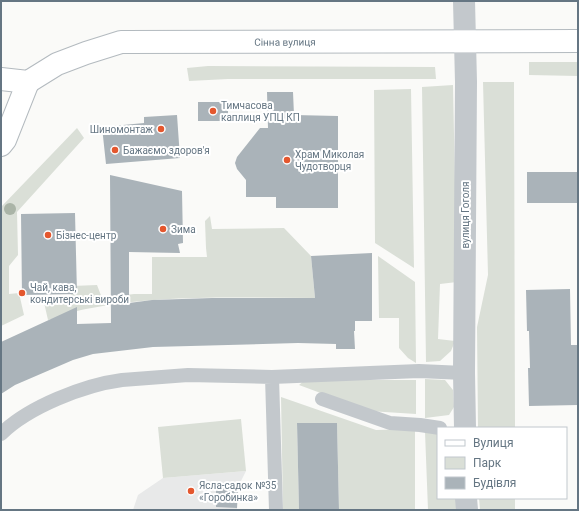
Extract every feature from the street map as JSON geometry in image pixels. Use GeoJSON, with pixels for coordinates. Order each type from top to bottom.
{"type":"FeatureCollection","features":[{"type":"Feature","properties":{"kind":"main road","name":"Сінна вулиця"},"geometry":{"type":"LineString","coordinates":[[28,82],[57,64],[121,42],[578,41]]}},
{"type":"Feature","properties":{"kind":"main road"},"geometry":{"type":"LineString","coordinates":[[1,79],[28,82],[5,140],[1,145]]}},
{"type":"Feature","properties":{"kind":"street","name":"вулиця Гоголя"},"geometry":{"type":"LineString","coordinates":[[464,1],[466,82],[465,427]]}},
{"type":"Feature","properties":{"kind":"street"},"geometry":{"type":"LineString","coordinates":[[466,499],[466,510]]}},
{"type":"Feature","properties":{"kind":"lane"},"geometry":{"type":"LineString","coordinates":[[1,434],[17,420],[40,407],[67,395],[112,381],[188,375],[272,378],[419,371],[464,373]]}},
{"type":"Feature","properties":{"kind":"lane"},"geometry":{"type":"LineString","coordinates":[[272,378],[276,510]]}},
{"type":"Feature","properties":{"kind":"lane"},"geometry":{"type":"LineString","coordinates":[[322,399],[390,423],[437,428]]}},
{"type":"Feature","properties":{"kind":"shaded area","name":"Ясла-садок №35 «Горобинка»"},"geometry":{"type":"Polygon","coordinates":[[[246,471],[238,487],[237,510],[133,510],[138,495],[163,478],[246,471]]]}},
{"type":"Feature","properties":{"kind":"green space"},"geometry":{"type":"Polygon","coordinates":[[[529,62],[578,62],[578,76],[529,75],[529,62]]]}},
{"type":"Feature","properties":{"kind":"green space"},"geometry":{"type":"Polygon","coordinates":[[[208,66],[435,67],[436,79],[228,79],[189,81],[187,68],[208,66]]]}},
{"type":"Feature","properties":{"kind":"green space"},"geometry":{"type":"Polygon","coordinates":[[[483,82],[514,82],[515,427],[478,427],[477,327],[488,275],[483,82]]]}},
{"type":"Feature","properties":{"kind":"green space"},"geometry":{"type":"Polygon","coordinates":[[[453,85],[457,282],[440,284],[438,339],[455,341],[451,351],[440,361],[426,362],[422,87],[453,85]]]}},
{"type":"Feature","properties":{"kind":"green space"},"geometry":{"type":"Polygon","coordinates":[[[411,89],[414,268],[375,243],[374,90],[411,89]]]}},
{"type":"Feature","properties":{"kind":"green space"},"geometry":{"type":"Polygon","coordinates":[[[77,128],[84,138],[17,212],[18,255],[9,266],[9,294],[19,293],[24,315],[1,326],[1,207],[77,128]]]}},
{"type":"Feature","properties":{"kind":"green space"},"geometry":{"type":"Polygon","coordinates":[[[210,216],[212,229],[284,228],[311,256],[315,298],[200,298],[143,301],[81,310],[48,320],[43,298],[71,298],[72,286],[97,285],[102,298],[134,294],[152,294],[152,257],[207,257],[205,221],[210,216]]]}},
{"type":"Feature","properties":{"kind":"green space"},"geometry":{"type":"Polygon","coordinates":[[[378,256],[415,282],[416,363],[408,358],[399,348],[399,318],[379,318],[378,256]]]}},
{"type":"Feature","properties":{"kind":"green space"},"geometry":{"type":"Polygon","coordinates":[[[425,379],[445,380],[453,390],[454,407],[449,415],[425,418],[425,379]]]}},
{"type":"Feature","properties":{"kind":"green space"},"geometry":{"type":"Polygon","coordinates":[[[305,380],[416,380],[416,414],[369,411],[299,385],[305,380]]]}},
{"type":"Feature","properties":{"kind":"green space"},"geometry":{"type":"Polygon","coordinates":[[[281,397],[376,430],[415,429],[415,510],[339,510],[337,423],[297,424],[299,510],[283,510],[281,397]]]}},
{"type":"Feature","properties":{"kind":"green space"},"geometry":{"type":"Polygon","coordinates":[[[241,419],[246,471],[163,478],[158,427],[241,419]]]}},
{"type":"Feature","properties":{"kind":"green space"},"geometry":{"type":"Polygon","coordinates":[[[425,432],[437,432],[437,499],[457,499],[457,510],[428,510],[425,432]]]}},
{"type":"Feature","properties":{"kind":"green space"},"geometry":{"type":"Polygon","coordinates":[[[479,499],[515,499],[515,510],[480,510],[479,499]]]}},
{"type":"Feature","properties":{"kind":"building","name":"Храм Миколая Чудотворця"},"geometry":{"type":"Polygon","coordinates":[[[267,92],[293,92],[294,115],[338,116],[338,208],[276,208],[276,197],[246,197],[246,180],[237,169],[235,163],[237,157],[260,128],[268,128],[267,92]]]}},
{"type":"Feature","properties":{"kind":"building","name":"Тимчасова каплиця УПЦ КП"},"geometry":{"type":"Polygon","coordinates":[[[198,102],[228,102],[228,121],[198,121],[198,102]]]}},
{"type":"Feature","properties":{"kind":"building"},"geometry":{"type":"Polygon","coordinates":[[[177,115],[180,158],[106,164],[102,127],[144,123],[144,117],[177,115]]]}},
{"type":"Feature","properties":{"kind":"building"},"geometry":{"type":"Polygon","coordinates":[[[527,172],[578,172],[578,203],[527,203],[527,172]]]}},
{"type":"Feature","properties":{"kind":"building"},"geometry":{"type":"Polygon","coordinates":[[[110,175],[182,191],[183,243],[178,244],[180,253],[129,252],[129,303],[152,300],[212,298],[315,298],[311,256],[372,253],[372,321],[355,321],[355,349],[336,349],[336,344],[298,343],[153,347],[93,354],[73,360],[15,385],[1,394],[1,342],[77,307],[77,324],[111,323],[110,175]]]}},
{"type":"Feature","properties":{"kind":"building","name":"Бізнес-центр"},"geometry":{"type":"Polygon","coordinates":[[[75,213],[77,294],[22,295],[21,214],[75,213]]]}},
{"type":"Feature","properties":{"kind":"building"},"geometry":{"type":"Polygon","coordinates":[[[570,289],[571,345],[578,345],[578,405],[529,406],[528,368],[530,368],[526,290],[570,289]]]}},
{"type":"Feature","properties":{"kind":"building"},"geometry":{"type":"Polygon","coordinates":[[[297,423],[337,423],[339,510],[299,510],[297,423]]]}},
{"type":"Feature","properties":{"kind":"building"},"geometry":{"type":"Polygon","coordinates":[[[216,486],[238,487],[237,508],[216,507],[216,486]]]}},
{"type":"Feature","properties":{"kind":"place","name":"Тимчасова каплиця УПЦ КП"},"geometry":{"type":"Point","coordinates":[213,111]}},
{"type":"Feature","properties":{"kind":"place","name":"Шиномонтаж"},"geometry":{"type":"Point","coordinates":[161,129]}},
{"type":"Feature","properties":{"kind":"place","name":"Бажаємо здоров'я"},"geometry":{"type":"Point","coordinates":[115,150]}},
{"type":"Feature","properties":{"kind":"place","name":"Храм Миколая Чудотворця"},"geometry":{"type":"Point","coordinates":[287,160]}},
{"type":"Feature","properties":{"kind":"place","name":"Зима"},"geometry":{"type":"Point","coordinates":[163,229]}},
{"type":"Feature","properties":{"kind":"place","name":"Бізнес-центр"},"geometry":{"type":"Point","coordinates":[48,235]}},
{"type":"Feature","properties":{"kind":"place","name":"Чай, кава, кондитерські вироби"},"geometry":{"type":"Point","coordinates":[22,293]}},
{"type":"Feature","properties":{"kind":"place","name":"Ясла-садок №35 «Горобинка»"},"geometry":{"type":"Point","coordinates":[191,491]}}]}
